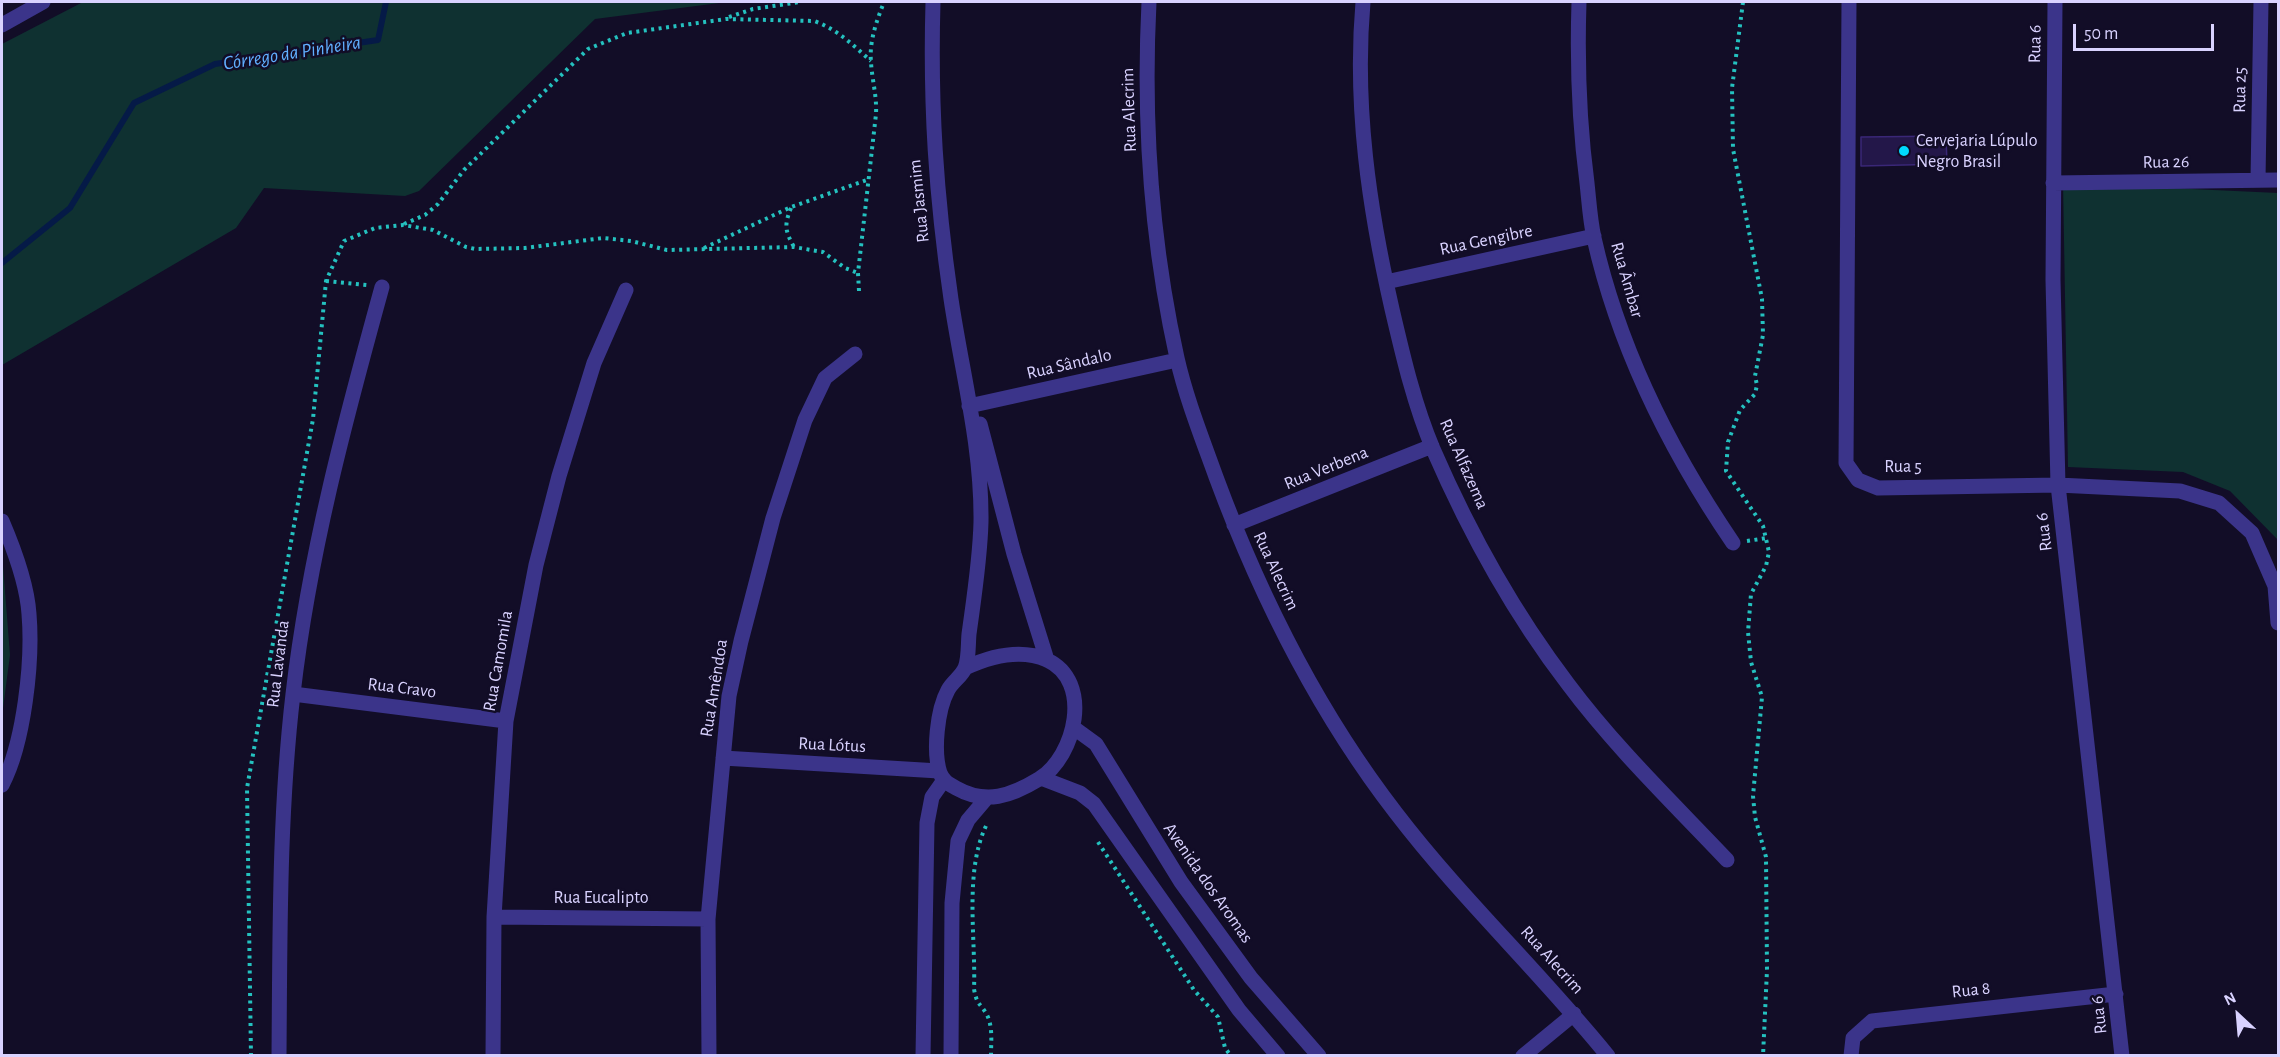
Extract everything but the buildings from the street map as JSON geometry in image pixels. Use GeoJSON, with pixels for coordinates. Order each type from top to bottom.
{"type":"FeatureCollection","features":[{"type":"Feature","properties":{"kind":"street"},"geometry":{"type":"LineString","coordinates":[[2,24],[43,2]]}},
{"type":"Feature","properties":{"kind":"street","name":"Rua Jasmim"},"geometry":{"type":"LineString","coordinates":[[933,2],[933,142],[939,212],[951,303],[971,401]]}},
{"type":"Feature","properties":{"kind":"street","name":"Rua Alecrim"},"geometry":{"type":"LineString","coordinates":[[1149,2],[1146,110],[1161,270],[1177,360],[1203,443],[1234,525],[1275,616],[1312,687],[1352,751],[1395,812],[1434,860],[1574,1014],[1608,1056]]}},
{"type":"Feature","properties":{"kind":"street","name":"Rua Alfazema"},"geometry":{"type":"LineString","coordinates":[[1363,2],[1360,103],[1372,216],[1403,359],[1432,446],[1497,577],[1568,684],[1624,752],[1727,860]]}},
{"type":"Feature","properties":{"kind":"street","name":"Rua Âmbar"},"geometry":{"type":"LineString","coordinates":[[1579,2],[1577,66],[1579,124],[1594,236],[1627,347],[1645,391],[1672,446],[1700,495],[1733,543]]}},
{"type":"Feature","properties":{"kind":"street","name":"Rua 5"},"geometry":{"type":"LineString","coordinates":[[1849,2],[1846,463],[1858,480],[1878,488],[2058,485],[2180,491],[2219,503],[2252,533],[2275,586],[2278,623]]}},
{"type":"Feature","properties":{"kind":"street","name":"Rua 6"},"geometry":{"type":"LineString","coordinates":[[2055,2],[2054,183],[2058,485],[2122,1056]]}},
{"type":"Feature","properties":{"kind":"street","name":"Rua 25"},"geometry":{"type":"LineString","coordinates":[[2258,179],[2261,2]]}},
{"type":"Feature","properties":{"kind":"street","name":"Rua 26"},"geometry":{"type":"LineString","coordinates":[[2054,183],[2278,180]]}},
{"type":"Feature","properties":{"kind":"street","name":"Rua Gengibre"},"geometry":{"type":"LineString","coordinates":[[1386,282],[1594,236]]}},
{"type":"Feature","properties":{"kind":"street","name":"Rua Lavanda"},"geometry":{"type":"LineString","coordinates":[[279,1056],[280,830],[303,616],[325,502],[382,287]]}},
{"type":"Feature","properties":{"kind":"street","name":"Rua Camomila"},"geometry":{"type":"LineString","coordinates":[[493,1056],[494,917],[506,721],[536,565],[559,476],[594,363],[626,290]]}},
{"type":"Feature","properties":{"kind":"street","name":"Rua Amêndoa"},"geometry":{"type":"LineString","coordinates":[[709,1056],[708,919],[729,696],[773,518],[801,431],[825,378],[855,354]]}},
{"type":"Feature","properties":{"kind":"street","name":"Rua Sândalo"},"geometry":{"type":"LineString","coordinates":[[971,401],[1177,360]]}},
{"type":"Feature","properties":{"kind":"street"},"geometry":{"type":"LineString","coordinates":[[971,401],[1014,554],[1047,660]]}},
{"type":"Feature","properties":{"kind":"street"},"geometry":{"type":"LineString","coordinates":[[965,668],[981,524],[980,488],[971,401]]}},
{"type":"Feature","properties":{"kind":"street","name":"Rua Verbena"},"geometry":{"type":"LineString","coordinates":[[1234,525],[1432,446]]}},
{"type":"Feature","properties":{"kind":"street"},"geometry":{"type":"LineString","coordinates":[[2,521],[13,547],[29,613],[26,707],[9,772],[2,785]]}},
{"type":"Feature","properties":{"kind":"street"},"geometry":{"type":"LineString","coordinates":[[923,1056],[927,823],[932,797],[941,776],[937,727],[947,691],[965,668],[984,660],[1023,654],[1047,660],[1060,669],[1070,687],[1075,707],[1074,728],[1068,747],[1056,764],[1026,786],[985,800],[968,820],[958,841],[952,903],[951,1056]]}},
{"type":"Feature","properties":{"kind":"street","name":"Rua Cravo"},"geometry":{"type":"LineString","coordinates":[[293,694],[506,721]]}},
{"type":"Feature","properties":{"kind":"street","name":"Avenida dos Aromas"},"geometry":{"type":"LineString","coordinates":[[1074,728],[1096,744],[1181,882],[1244,969],[1319,1056]]}},
{"type":"Feature","properties":{"kind":"street","name":"Rua Lótus"},"geometry":{"type":"LineString","coordinates":[[723,758],[941,776]]}},
{"type":"Feature","properties":{"kind":"street"},"geometry":{"type":"LineString","coordinates":[[941,776],[966,794],[985,800]]}},
{"type":"Feature","properties":{"kind":"street"},"geometry":{"type":"LineString","coordinates":[[1041,777],[1080,793],[1094,804],[1239,1010],[1278,1056]]}},
{"type":"Feature","properties":{"kind":"street","name":"Rua Eucalipto"},"geometry":{"type":"LineString","coordinates":[[494,917],[708,919]]}},
{"type":"Feature","properties":{"kind":"street","name":"Rua 8"},"geometry":{"type":"LineString","coordinates":[[1851,1056],[1853,1038],[1872,1021],[2116,994]]}},
{"type":"Feature","properties":{"kind":"street"},"geometry":{"type":"LineString","coordinates":[[1523,1056],[1574,1014]]}},
{"type":"Feature","properties":{"kind":"path"},"geometry":{"type":"LineString","coordinates":[[726,19],[753,9],[800,2]]}},
{"type":"Feature","properties":{"kind":"path"},"geometry":{"type":"LineString","coordinates":[[859,291],[858,273],[876,114],[877,91],[871,61],[874,30],[884,2]]}},
{"type":"Feature","properties":{"kind":"path"},"geometry":{"type":"LineString","coordinates":[[1743,2],[1732,88],[1733,149],[1762,299],[1763,334],[1755,394],[1740,410],[1728,442],[1726,471],[1763,526],[1769,552],[1766,566],[1751,594],[1749,632],[1751,662],[1762,697],[1753,796],[1755,817],[1766,857],[1767,962],[1763,1056]]}},
{"type":"Feature","properties":{"kind":"path"},"geometry":{"type":"LineString","coordinates":[[858,273],[845,268],[823,252],[794,247],[667,250],[631,241],[603,238],[525,248],[475,249],[466,247],[434,230],[403,225],[425,215],[438,204],[464,170],[588,49],[627,33],[726,19],[814,21],[848,39],[871,61]]}},
{"type":"Feature","properties":{"kind":"path"},"geometry":{"type":"LineString","coordinates":[[701,250],[792,207],[867,180]]}},
{"type":"Feature","properties":{"kind":"path"},"geometry":{"type":"LineString","coordinates":[[792,207],[784,223],[794,247]]}},
{"type":"Feature","properties":{"kind":"path"},"geometry":{"type":"LineString","coordinates":[[326,281],[382,287]]}},
{"type":"Feature","properties":{"kind":"path"},"geometry":{"type":"LineString","coordinates":[[991,1056],[991,1032],[986,1014],[977,1005],[974,989],[974,872],[978,843],[993,819]]}},
{"type":"Feature","properties":{"kind":"path"},"geometry":{"type":"LineString","coordinates":[[1091,832],[1194,990],[1218,1017],[1225,1048],[1231,1056]]}},
{"type":"Feature","properties":{"kind":"green space"},"geometry":{"type":"Polygon","coordinates":[[[83,2],[727,2],[595,19],[419,191],[405,196],[264,188],[236,228],[2,365],[2,44],[83,2]]]}},
{"type":"Feature","properties":{"kind":"green space"},"geometry":{"type":"Polygon","coordinates":[[[2063,183],[2278,193],[2278,540],[2230,491],[2183,472],[2068,467],[2063,183]]]}},
{"type":"Feature","properties":{"kind":"green space"},"geometry":{"type":"Polygon","coordinates":[[[2,553],[10,655],[2,716],[2,553]]]}},
{"type":"Feature","properties":{"kind":"waterway","name":"Córrego da Pinheira"},"geometry":{"type":"LineString","coordinates":[[2,263],[70,208],[134,103],[215,64],[378,40],[386,2]]}},
{"type":"Feature","properties":{"kind":"place","name":"Cervejaria Lúpulo Negro Brasil"},"geometry":{"type":"Point","coordinates":[1904,151]}}]}
